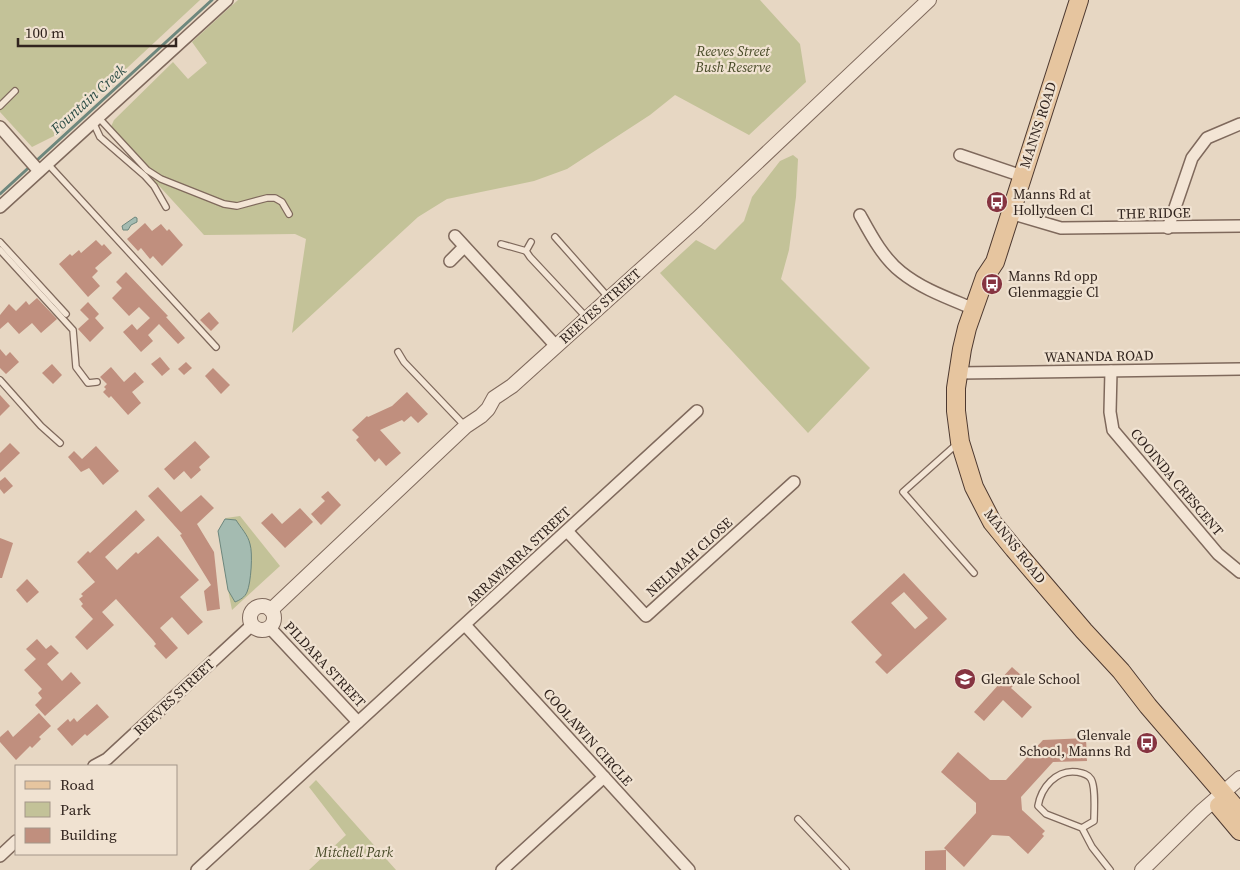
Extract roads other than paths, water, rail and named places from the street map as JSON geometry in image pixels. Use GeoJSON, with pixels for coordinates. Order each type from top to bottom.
{"type":"FeatureCollection","features":[{"type":"Feature","properties":{"kind":"main road","name":"MANNS ROAD"},"geometry":{"type":"LineString","coordinates":[[985,277],[985,257],[1017,174],[1072,2]]}},
{"type":"Feature","properties":{"kind":"main road","name":"MANNS ROAD"},"geometry":{"type":"LineString","coordinates":[[1017,174],[1010,213],[995,262],[985,277],[974,309],[962,348],[958,372],[956,398],[960,442],[974,487],[992,522],[1084,631],[1142,716],[1219,797],[1240,813]]}},
{"type":"Feature","properties":{"kind":"main road","name":"MANNS ROAD"},"geometry":{"type":"LineString","coordinates":[[1219,797],[1240,831]]}},
{"type":"Feature","properties":{"kind":"street"},"geometry":{"type":"LineString","coordinates":[[0,207],[227,0]]}},
{"type":"Feature","properties":{"kind":"street","name":"REEVES STREET"},"geometry":{"type":"LineString","coordinates":[[271,610],[466,426],[481,416],[488,409],[494,398],[512,386],[697,219],[929,0]]}},
{"type":"Feature","properties":{"kind":"street"},"geometry":{"type":"LineString","coordinates":[[1168,228],[1192,158],[1207,138],[1240,124]]}},
{"type":"Feature","properties":{"kind":"street"},"geometry":{"type":"LineString","coordinates":[[0,127],[25,156],[43,167]]}},
{"type":"Feature","properties":{"kind":"street"},"geometry":{"type":"LineString","coordinates":[[960,155],[1017,174]]}},
{"type":"Feature","properties":{"kind":"street","name":"THE RIDGE"},"geometry":{"type":"LineString","coordinates":[[1010,213],[1061,228],[1240,226]]}},
{"type":"Feature","properties":{"kind":"street"},"geometry":{"type":"LineString","coordinates":[[860,215],[876,244],[900,271],[935,293],[974,309]]}},
{"type":"Feature","properties":{"kind":"street"},"geometry":{"type":"LineString","coordinates":[[455,236],[556,346]]}},
{"type":"Feature","properties":{"kind":"street"},"geometry":{"type":"LineString","coordinates":[[450,261],[464,247]]}},
{"type":"Feature","properties":{"kind":"street","name":"WANANDA ROAD"},"geometry":{"type":"LineString","coordinates":[[958,372],[1240,368]]}},
{"type":"Feature","properties":{"kind":"street","name":"COOINDA CRESCENT"},"geometry":{"type":"LineString","coordinates":[[1111,371],[1110,412],[1113,430],[1218,554],[1240,572]]}},
{"type":"Feature","properties":{"kind":"street","name":"ARRAWARRA STREET"},"geometry":{"type":"LineString","coordinates":[[358,722],[697,412]]}},
{"type":"Feature","properties":{"kind":"street","name":"NELIMAH CLOSE"},"geometry":{"type":"LineString","coordinates":[[567,531],[646,616],[794,482]]}},
{"type":"Feature","properties":{"kind":"street"},"geometry":{"type":"LineString","coordinates":[[264,606],[271,610],[274,617],[270,628],[258,630],[252,625],[250,617],[256,607],[264,606]]}},
{"type":"Feature","properties":{"kind":"street","name":"REEVES STREET"},"geometry":{"type":"LineString","coordinates":[[96,765],[107,760],[252,625]]}},
{"type":"Feature","properties":{"kind":"street","name":"COOLAWIN CIRCLE"},"geometry":{"type":"LineString","coordinates":[[464,625],[688,870]]}},
{"type":"Feature","properties":{"kind":"street","name":"PILDARA STREET"},"geometry":{"type":"LineString","coordinates":[[270,628],[358,722]]}},
{"type":"Feature","properties":{"kind":"street"},"geometry":{"type":"LineString","coordinates":[[197,870],[358,722]]}},
{"type":"Feature","properties":{"kind":"street"},"geometry":{"type":"LineString","coordinates":[[502,870],[604,777]]}},
{"type":"Feature","properties":{"kind":"street"},"geometry":{"type":"LineString","coordinates":[[1142,870],[1240,778]]}},
{"type":"Feature","properties":{"kind":"street"},"geometry":{"type":"LineString","coordinates":[[0,856],[15,842]]}},
{"type":"Feature","properties":{"kind":"lane"},"geometry":{"type":"LineString","coordinates":[[0,106],[15,91]]}},
{"type":"Feature","properties":{"kind":"lane"},"geometry":{"type":"LineString","coordinates":[[95,120],[100,137],[145,176],[154,186],[166,207]]}},
{"type":"Feature","properties":{"kind":"lane"},"geometry":{"type":"LineString","coordinates":[[95,120],[160,179],[224,204],[236,206],[267,198],[275,198],[282,202],[289,214]]}},
{"type":"Feature","properties":{"kind":"lane"},"geometry":{"type":"LineString","coordinates":[[43,167],[216,347]]}},
{"type":"Feature","properties":{"kind":"lane"},"geometry":{"type":"LineString","coordinates":[[555,237],[609,298]]}},
{"type":"Feature","properties":{"kind":"lane"},"geometry":{"type":"LineString","coordinates":[[0,242],[66,314]]}},
{"type":"Feature","properties":{"kind":"lane"},"geometry":{"type":"LineString","coordinates":[[526,251],[531,242]]}},
{"type":"Feature","properties":{"kind":"lane"},"geometry":{"type":"LineString","coordinates":[[501,244],[526,251],[587,318]]}},
{"type":"Feature","properties":{"kind":"lane"},"geometry":{"type":"LineString","coordinates":[[0,250],[73,330],[76,367],[88,383],[97,382]]}},
{"type":"Feature","properties":{"kind":"lane"},"geometry":{"type":"LineString","coordinates":[[398,352],[404,362],[466,426]]}},
{"type":"Feature","properties":{"kind":"lane"},"geometry":{"type":"LineString","coordinates":[[0,380],[60,443]]}},
{"type":"Feature","properties":{"kind":"lane"},"geometry":{"type":"LineString","coordinates":[[960,442],[903,492],[974,572]]}},
{"type":"Feature","properties":{"kind":"lane"},"geometry":{"type":"LineString","coordinates":[[1082,828],[1094,821],[1091,779],[1084,773],[1058,774],[1039,798],[1038,806],[1046,814],[1082,828],[1092,847],[1110,870]]}},
{"type":"Feature","properties":{"kind":"lane"},"geometry":{"type":"LineString","coordinates":[[798,819],[846,870]]}},
{"type":"Feature","properties":{"kind":"waterway","name":"Fountain Creek"},"geometry":{"type":"LineString","coordinates":[[0,194],[212,0]]}},
{"type":"Feature","properties":{"kind":"place","name":"Manns Rd at Hollydeen Cl"},"geometry":{"type":"Point","coordinates":[997,202]}},
{"type":"Feature","properties":{"kind":"place","name":"Manns Rd opp Glenmaggie Cl"},"geometry":{"type":"Point","coordinates":[992,284]}},
{"type":"Feature","properties":{"kind":"place","name":"Glenvale School"},"geometry":{"type":"Point","coordinates":[965,679]}},
{"type":"Feature","properties":{"kind":"place","name":"Glenvale School, Manns Rd"},"geometry":{"type":"Point","coordinates":[1147,743]}},
{"type":"Feature","properties":{"kind":"park label","name":"Reeves Street Bush Reserve"},"geometry":{"type":"Point","coordinates":[733,59]}},
{"type":"Feature","properties":{"kind":"park label","name":"Mitchell Park"},"geometry":{"type":"Point","coordinates":[354,852]}}]}
